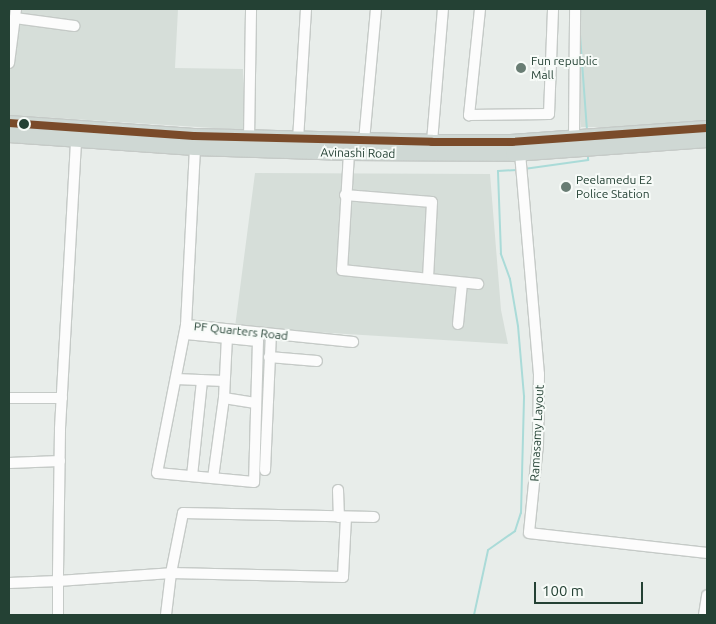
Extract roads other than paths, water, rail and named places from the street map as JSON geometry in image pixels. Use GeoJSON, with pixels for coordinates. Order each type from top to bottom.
{"type":"FeatureCollection","features":[{"type":"Feature","properties":{"kind":"main road"},"geometry":{"type":"LineString","coordinates":[[9,123],[78,130],[249,139],[432,142],[576,140]]}},
{"type":"Feature","properties":{"kind":"main road"},"geometry":{"type":"LineString","coordinates":[[595,141],[707,128]]}},
{"type":"Feature","properties":{"kind":"main road","name":"Avinashi Road"},"geometry":{"type":"LineString","coordinates":[[9,135],[76,142],[349,153],[522,164],[576,140],[707,140]]}},
{"type":"Feature","properties":{"kind":"street"},"geometry":{"type":"LineString","coordinates":[[249,139],[252,9]]}},
{"type":"Feature","properties":{"kind":"street"},"geometry":{"type":"LineString","coordinates":[[298,140],[306,9]]}},
{"type":"Feature","properties":{"kind":"street"},"geometry":{"type":"LineString","coordinates":[[364,141],[376,9]]}},
{"type":"Feature","properties":{"kind":"street"},"geometry":{"type":"LineString","coordinates":[[432,142],[443,9]]}},
{"type":"Feature","properties":{"kind":"street"},"geometry":{"type":"LineString","coordinates":[[480,9],[469,116],[549,114],[553,9]]}},
{"type":"Feature","properties":{"kind":"street"},"geometry":{"type":"LineString","coordinates":[[575,9],[576,140]]}},
{"type":"Feature","properties":{"kind":"street"},"geometry":{"type":"LineString","coordinates":[[9,63],[16,13],[74,26]]}},
{"type":"Feature","properties":{"kind":"street"},"geometry":{"type":"LineString","coordinates":[[58,615],[62,398],[76,142]]}},
{"type":"Feature","properties":{"kind":"street","name":"PF Quarters Road"},"geometry":{"type":"LineString","coordinates":[[195,148],[186,329],[353,342]]}},
{"type":"Feature","properties":{"kind":"street"},"geometry":{"type":"LineString","coordinates":[[349,153],[342,270],[478,284]]}},
{"type":"Feature","properties":{"kind":"street","name":"Ramasamy Layout"},"geometry":{"type":"LineString","coordinates":[[522,164],[539,374],[538,444],[528,533],[707,553]]}},
{"type":"Feature","properties":{"kind":"street"},"geometry":{"type":"LineString","coordinates":[[345,195],[432,202],[428,278]]}},
{"type":"Feature","properties":{"kind":"street"},"geometry":{"type":"LineString","coordinates":[[458,324],[462,283]]}},
{"type":"Feature","properties":{"kind":"street"},"geometry":{"type":"LineString","coordinates":[[186,329],[226,337],[258,341],[254,403],[254,482],[157,473],[186,329]]}},
{"type":"Feature","properties":{"kind":"street"},"geometry":{"type":"LineString","coordinates":[[265,470],[271,335]]}},
{"type":"Feature","properties":{"kind":"street"},"geometry":{"type":"LineString","coordinates":[[214,478],[224,398],[226,337]]}},
{"type":"Feature","properties":{"kind":"street"},"geometry":{"type":"LineString","coordinates":[[269,357],[317,362]]}},
{"type":"Feature","properties":{"kind":"street"},"geometry":{"type":"LineString","coordinates":[[176,379],[224,381]]}},
{"type":"Feature","properties":{"kind":"street"},"geometry":{"type":"LineString","coordinates":[[192,476],[202,381]]}},
{"type":"Feature","properties":{"kind":"street"},"geometry":{"type":"LineString","coordinates":[[9,398],[62,398]]}},
{"type":"Feature","properties":{"kind":"street"},"geometry":{"type":"LineString","coordinates":[[224,398],[254,403]]}},
{"type":"Feature","properties":{"kind":"street"},"geometry":{"type":"LineString","coordinates":[[9,463],[60,461]]}},
{"type":"Feature","properties":{"kind":"street"},"geometry":{"type":"LineString","coordinates":[[9,584],[171,573],[343,577],[342,517],[338,490]]}},
{"type":"Feature","properties":{"kind":"street"},"geometry":{"type":"LineString","coordinates":[[166,615],[171,573],[183,513],[374,517]]}},
{"type":"Feature","properties":{"kind":"street"},"geometry":{"type":"LineString","coordinates":[[704,615],[707,595]]}},
{"type":"Feature","properties":{"kind":"waterway"},"geometry":{"type":"LineString","coordinates":[[580,35],[587,130]]}},
{"type":"Feature","properties":{"kind":"waterway"},"geometry":{"type":"LineString","coordinates":[[524,169],[588,160],[588,155]]}},
{"type":"Feature","properties":{"kind":"waterway"},"geometry":{"type":"LineString","coordinates":[[474,615],[488,550],[515,531],[521,513],[524,396],[518,326],[510,279],[501,254],[498,171],[517,170]]}},
{"type":"Feature","properties":{"kind":"place","name":"Fun republic Mall"},"geometry":{"type":"Point","coordinates":[521,68]}},
{"type":"Feature","properties":{"kind":"place","name":"Peelamedu E2 Police Station"},"geometry":{"type":"Point","coordinates":[566,187]}}]}
